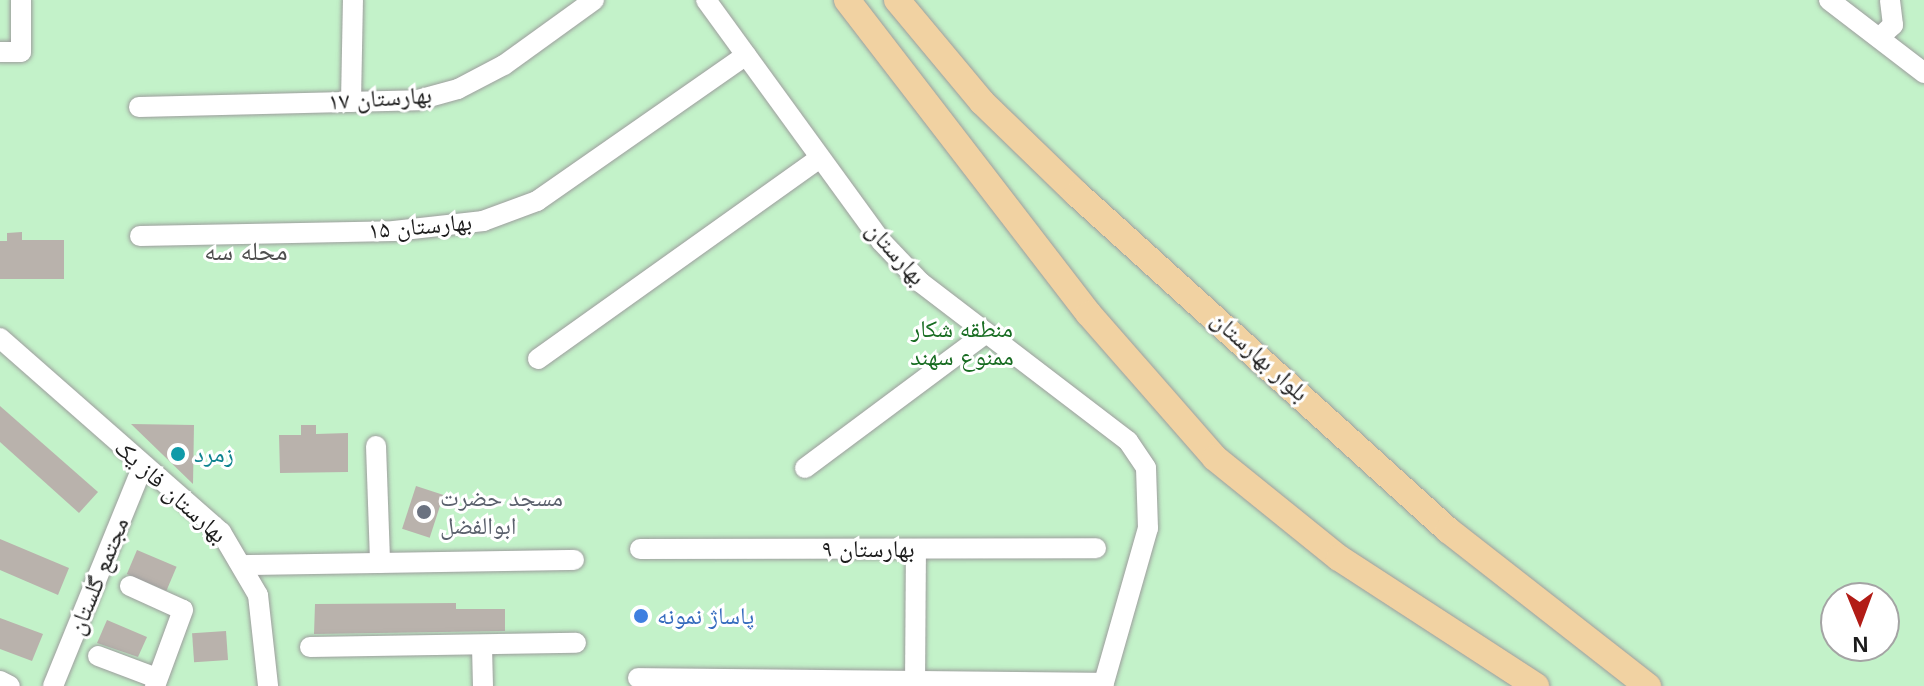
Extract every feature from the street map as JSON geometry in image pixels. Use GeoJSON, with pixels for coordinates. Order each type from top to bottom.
{"type":"FeatureCollection","features":[{"type":"Feature","properties":{"kind":"main road"},"geometry":{"type":"LineString","coordinates":[[847,0],[1089,314],[1215,458],[1339,558],[1536,686]]}},
{"type":"Feature","properties":{"kind":"main road","name":"بلوار بهارستان"},"geometry":{"type":"LineString","coordinates":[[897,0],[982,102],[1077,194],[1448,530],[1648,686]]}},
{"type":"Feature","properties":{"kind":"street"},"geometry":{"type":"LineString","coordinates":[[0,52],[21,52],[21,0]]}},
{"type":"Feature","properties":{"kind":"street"},"geometry":{"type":"LineString","coordinates":[[351,102],[353,0]]}},
{"type":"Feature","properties":{"kind":"street","name":"بهارستان ۱۷"},"geometry":{"type":"LineString","coordinates":[[139,107],[418,100],[458,89],[550,35],[594,0]]}},
{"type":"Feature","properties":{"kind":"street","name":"بهارستان"},"geometry":{"type":"LineString","coordinates":[[706,0],[820,158],[920,282],[1128,441],[1146,468],[1148,528],[1103,685]]}},
{"type":"Feature","properties":{"kind":"street"},"geometry":{"type":"LineString","coordinates":[[1829,0],[1924,73]]}},
{"type":"Feature","properties":{"kind":"street"},"geometry":{"type":"LineString","coordinates":[[1879,38],[1893,25],[1890,0]]}},
{"type":"Feature","properties":{"kind":"street","name":"بهارستان ۱۵"},"geometry":{"type":"LineString","coordinates":[[140,236],[394,231],[483,221],[537,201],[746,55]]}},
{"type":"Feature","properties":{"kind":"street"},"geometry":{"type":"LineString","coordinates":[[538,359],[820,158]]}},
{"type":"Feature","properties":{"kind":"street"},"geometry":{"type":"LineString","coordinates":[[805,468],[986,333]]}},
{"type":"Feature","properties":{"kind":"street","name":"بهارستان فاز یک"},"geometry":{"type":"LineString","coordinates":[[0,338],[221,532],[245,565],[267,638],[268,686]]}},
{"type":"Feature","properties":{"kind":"street"},"geometry":{"type":"LineString","coordinates":[[376,446],[380,563]]}},
{"type":"Feature","properties":{"kind":"street","name":"مجتمع گلستان"},"geometry":{"type":"LineString","coordinates":[[53,686],[143,466]]}},
{"type":"Feature","properties":{"kind":"street","name":"بهارستان ۹"},"geometry":{"type":"LineString","coordinates":[[640,549],[1096,548]]}},
{"type":"Feature","properties":{"kind":"street"},"geometry":{"type":"LineString","coordinates":[[915,683],[916,549]]}},
{"type":"Feature","properties":{"kind":"street"},"geometry":{"type":"LineString","coordinates":[[245,565],[574,560]]}},
{"type":"Feature","properties":{"kind":"street"},"geometry":{"type":"LineString","coordinates":[[98,656],[155,681],[183,610],[130,586]]}},
{"type":"Feature","properties":{"kind":"street"},"geometry":{"type":"LineString","coordinates":[[310,647],[576,643]]}},
{"type":"Feature","properties":{"kind":"street"},"geometry":{"type":"LineString","coordinates":[[482,646],[483,686]]}},
{"type":"Feature","properties":{"kind":"street"},"geometry":{"type":"LineString","coordinates":[[638,678],[1103,685]]}},
{"type":"Feature","properties":{"kind":"street"},"geometry":{"type":"LineString","coordinates":[[0,681],[10,686]]}},
{"type":"Feature","properties":{"kind":"green space","name":"منطقه شکار ممنوع سهند"},"geometry":{"type":"Polygon","coordinates":[[[0,0],[1924,0],[1924,686],[0,686],[0,0]]]}},
{"type":"Feature","properties":{"kind":"building"},"geometry":{"type":"Polygon","coordinates":[[[22,232],[22,240],[64,240],[64,279],[0,279],[0,241],[7,241],[7,233],[22,232]]]}},
{"type":"Feature","properties":{"kind":"building"},"geometry":{"type":"Polygon","coordinates":[[[0,406],[98,492],[79,513],[0,442],[0,406]]]}},
{"type":"Feature","properties":{"kind":"building","name":"زمرد"},"geometry":{"type":"Polygon","coordinates":[[[131,424],[194,425],[193,484],[131,424]]]}},
{"type":"Feature","properties":{"kind":"building"},"geometry":{"type":"Polygon","coordinates":[[[301,425],[316,425],[316,434],[348,433],[348,472],[280,473],[279,435],[301,435],[301,425]]]}},
{"type":"Feature","properties":{"kind":"building","name":"مسجد حضرت ابوالفضل"},"geometry":{"type":"Polygon","coordinates":[[[416,486],[444,495],[430,538],[402,529],[416,486]]]}},
{"type":"Feature","properties":{"kind":"building"},"geometry":{"type":"Polygon","coordinates":[[[0,539],[69,568],[58,595],[0,570],[0,539]]]}},
{"type":"Feature","properties":{"kind":"building"},"geometry":{"type":"Polygon","coordinates":[[[137,550],[177,567],[166,591],[127,574],[137,550]]]}},
{"type":"Feature","properties":{"kind":"building"},"geometry":{"type":"Polygon","coordinates":[[[456,603],[456,609],[505,609],[505,631],[314,634],[315,604],[456,603]]]}},
{"type":"Feature","properties":{"kind":"building"},"geometry":{"type":"Polygon","coordinates":[[[0,618],[43,634],[32,661],[0,649],[0,618]]]}},
{"type":"Feature","properties":{"kind":"building"},"geometry":{"type":"Polygon","coordinates":[[[107,620],[147,637],[138,657],[97,643],[107,620]]]}},
{"type":"Feature","properties":{"kind":"building"},"geometry":{"type":"Polygon","coordinates":[[[226,631],[228,660],[194,662],[192,633],[226,631]]]}},
{"type":"Feature","properties":{"kind":"place","name":"زمرد"},"geometry":{"type":"Point","coordinates":[178,454]}},
{"type":"Feature","properties":{"kind":"place","name":"مسجد حضرت ابوالفضل"},"geometry":{"type":"Point","coordinates":[424,512]}},
{"type":"Feature","properties":{"kind":"place","name":"پاساژ نمونه"},"geometry":{"type":"Point","coordinates":[641,616]}},
{"type":"Feature","properties":{"kind":"district","name":"محله سه"},"geometry":{"type":"Point","coordinates":[246,252]}}]}
